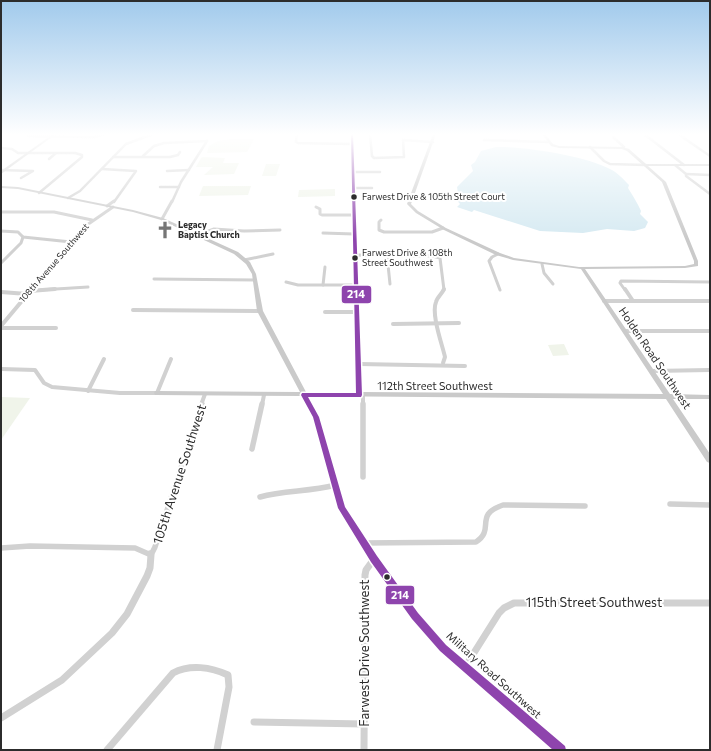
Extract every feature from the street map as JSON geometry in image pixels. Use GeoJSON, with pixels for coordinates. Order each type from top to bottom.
{"type":"FeatureCollection","features":[{"type":"Feature","properties":{"kind":"street"},"geometry":{"type":"LineString","coordinates":[[38,193],[44,190],[67,169]]}},
{"type":"Feature","properties":{"kind":"street"},"geometry":{"type":"LineString","coordinates":[[68,198],[80,191],[102,169]]}},
{"type":"Feature","properties":{"kind":"street"},"geometry":{"type":"LineString","coordinates":[[103,169],[134,170],[135,172],[113,202],[107,206]]}},
{"type":"Feature","properties":{"kind":"street"},"geometry":{"type":"LineString","coordinates":[[422,169],[409,200],[409,204],[417,212],[443,228],[498,254],[513,259],[542,264],[582,268],[695,266],[697,263],[664,182],[650,169]]}},
{"type":"Feature","properties":{"kind":"street"},"geometry":{"type":"LineString","coordinates":[[680,169],[686,174],[686,176],[710,194]]}},
{"type":"Feature","properties":{"kind":"street"},"geometry":{"type":"LineString","coordinates":[[168,171],[189,170]]}},
{"type":"Feature","properties":{"kind":"street"},"geometry":{"type":"LineString","coordinates":[[162,219],[189,170]]}},
{"type":"Feature","properties":{"kind":"street"},"geometry":{"type":"LineString","coordinates":[[2,171],[33,171],[22,178]]}},
{"type":"Feature","properties":{"kind":"street"},"geometry":{"type":"LineString","coordinates":[[363,477],[352,172],[380,172]]}},
{"type":"Feature","properties":{"kind":"street"},"geometry":{"type":"LineString","coordinates":[[686,174],[710,175]]}},
{"type":"Feature","properties":{"kind":"street","name":"Military Road Southwest"},"geometry":{"type":"LineString","coordinates":[[1,187],[68,198],[162,219],[236,253],[244,260],[252,271],[255,280],[260,311],[316,417],[329,459],[334,485],[342,508],[374,560],[415,616],[443,648],[561,750]]}},
{"type":"Feature","properties":{"kind":"street"},"geometry":{"type":"LineString","coordinates":[[160,187],[179,187]]}},
{"type":"Feature","properties":{"kind":"street"},"geometry":{"type":"LineString","coordinates":[[353,188],[372,188]]}},
{"type":"Feature","properties":{"kind":"street"},"geometry":{"type":"LineString","coordinates":[[316,206],[320,209],[320,214],[322,215],[354,215]]}},
{"type":"Feature","properties":{"kind":"street","name":"108th Avenue Southwest"},"geometry":{"type":"LineString","coordinates":[[1,327],[84,227],[92,220],[113,207]]}},
{"type":"Feature","properties":{"kind":"street"},"geometry":{"type":"LineString","coordinates":[[1,212],[54,212],[92,220]]}},
{"type":"Feature","properties":{"kind":"street"},"geometry":{"type":"LineString","coordinates":[[382,220],[379,222],[381,231],[430,232],[443,228]]}},
{"type":"Feature","properties":{"kind":"street"},"geometry":{"type":"LineString","coordinates":[[198,235],[214,229],[244,231],[280,230]]}},
{"type":"Feature","properties":{"kind":"street"},"geometry":{"type":"LineString","coordinates":[[1,231],[16,232],[21,234],[23,237],[71,242]]}},
{"type":"Feature","properties":{"kind":"street"},"geometry":{"type":"LineString","coordinates":[[323,233],[354,234]]}},
{"type":"Feature","properties":{"kind":"street"},"geometry":{"type":"LineString","coordinates":[[1,263],[20,243],[23,237]]}},
{"type":"Feature","properties":{"kind":"street"},"geometry":{"type":"LineString","coordinates":[[244,260],[273,254]]}},
{"type":"Feature","properties":{"kind":"street"},"geometry":{"type":"LineString","coordinates":[[498,254],[492,257],[489,261],[500,290]]}},
{"type":"Feature","properties":{"kind":"street"},"geometry":{"type":"LineString","coordinates":[[355,255],[438,257],[441,260],[444,290],[441,296],[436,300],[434,307],[445,357],[443,363]]}},
{"type":"Feature","properties":{"kind":"street"},"geometry":{"type":"LineString","coordinates":[[386,255],[390,284]]}},
{"type":"Feature","properties":{"kind":"street"},"geometry":{"type":"LineString","coordinates":[[542,264],[545,275],[553,284]]}},
{"type":"Feature","properties":{"kind":"street"},"geometry":{"type":"LineString","coordinates":[[323,285],[326,267]]}},
{"type":"Feature","properties":{"kind":"street","name":"Holden Road Southwest"},"geometry":{"type":"LineString","coordinates":[[582,268],[670,397],[710,460]]}},
{"type":"Feature","properties":{"kind":"street"},"geometry":{"type":"LineString","coordinates":[[154,279],[255,280]]}},
{"type":"Feature","properties":{"kind":"street"},"geometry":{"type":"LineString","coordinates":[[286,282],[298,285],[356,285]]}},
{"type":"Feature","properties":{"kind":"street"},"geometry":{"type":"LineString","coordinates":[[633,301],[620,282],[710,282]]}},
{"type":"Feature","properties":{"kind":"street"},"geometry":{"type":"LineString","coordinates":[[1,292],[29,292],[88,287]]}},
{"type":"Feature","properties":{"kind":"street"},"geometry":{"type":"LineString","coordinates":[[604,301],[710,302]]}},
{"type":"Feature","properties":{"kind":"street"},"geometry":{"type":"LineString","coordinates":[[133,310],[260,311]]}},
{"type":"Feature","properties":{"kind":"street"},"geometry":{"type":"LineString","coordinates":[[325,312],[357,312]]}},
{"type":"Feature","properties":{"kind":"street"},"geometry":{"type":"LineString","coordinates":[[393,324],[459,323]]}},
{"type":"Feature","properties":{"kind":"street"},"geometry":{"type":"LineString","coordinates":[[1,327],[56,328]]}},
{"type":"Feature","properties":{"kind":"street"},"geometry":{"type":"LineString","coordinates":[[625,331],[710,331]]}},
{"type":"Feature","properties":{"kind":"street"},"geometry":{"type":"LineString","coordinates":[[88,391],[104,359]]}},
{"type":"Feature","properties":{"kind":"street"},"geometry":{"type":"LineString","coordinates":[[157,393],[171,359]]}},
{"type":"Feature","properties":{"kind":"street"},"geometry":{"type":"LineString","coordinates":[[359,364],[437,365],[443,363],[452,366],[465,366]]}},
{"type":"Feature","properties":{"kind":"street","name":"112th Street Southwest"},"geometry":{"type":"LineString","coordinates":[[1,369],[35,370],[44,383],[49,386],[120,393],[710,398]]}},
{"type":"Feature","properties":{"kind":"street"},"geometry":{"type":"LineString","coordinates":[[652,371],[710,370]]}},
{"type":"Feature","properties":{"kind":"street","name":"105th Avenue Southwest"},"geometry":{"type":"LineString","coordinates":[[1,718],[62,680],[112,633],[124,618],[150,568],[151,555],[155,547],[205,394]]}},
{"type":"Feature","properties":{"kind":"street"},"geometry":{"type":"LineString","coordinates":[[252,449],[264,395]]}},
{"type":"Feature","properties":{"kind":"street"},"geometry":{"type":"LineString","coordinates":[[260,497],[275,493],[316,490],[334,485]]}},
{"type":"Feature","properties":{"kind":"street"},"geometry":{"type":"LineString","coordinates":[[670,504],[710,505]]}},
{"type":"Feature","properties":{"kind":"street"},"geometry":{"type":"LineString","coordinates":[[364,542],[476,542],[485,534],[486,515],[490,509],[496,506],[585,506]]}},
{"type":"Feature","properties":{"kind":"street","name":"105th Avenue Southwest"},"geometry":{"type":"LineString","coordinates":[[1,548],[30,546],[134,548],[151,555]]}},
{"type":"Feature","properties":{"kind":"street","name":"Farwest Drive Southwest"},"geometry":{"type":"LineString","coordinates":[[364,750],[364,576],[366,570],[374,560]]}},
{"type":"Feature","properties":{"kind":"street","name":"115th Street Southwest"},"geometry":{"type":"LineString","coordinates":[[465,668],[499,613],[504,608],[514,603],[710,602]]}},
{"type":"Feature","properties":{"kind":"street"},"geometry":{"type":"LineString","coordinates":[[107,750],[170,676],[181,669],[208,668],[228,674],[228,687],[217,750]]}},
{"type":"Feature","properties":{"kind":"street"},"geometry":{"type":"LineString","coordinates":[[254,722],[364,724]]}},
{"type":"Feature","properties":{"kind":"shaded area"},"geometry":{"type":"Polygon","coordinates":[[[211,169],[236,169],[234,174],[204,175],[211,169]]]}},
{"type":"Feature","properties":{"kind":"shaded area"},"geometry":{"type":"Polygon","coordinates":[[[264,169],[278,169],[276,176],[262,176],[264,169]]]}},
{"type":"Feature","properties":{"kind":"shaded area"},"geometry":{"type":"Polygon","coordinates":[[[472,169],[610,169],[618,174],[629,185],[628,188],[641,211],[640,214],[648,222],[645,228],[634,231],[607,229],[583,233],[540,231],[474,210],[472,212],[457,207],[460,204],[455,198],[458,193],[457,187],[473,171],[472,169]]]}},
{"type":"Feature","properties":{"kind":"shaded area"},"geometry":{"type":"Polygon","coordinates":[[[203,186],[251,186],[248,195],[199,196],[203,186]]]}},
{"type":"Feature","properties":{"kind":"shaded area"},"geometry":{"type":"Polygon","coordinates":[[[335,189],[335,196],[298,197],[299,190],[335,189]]]}},
{"type":"Feature","properties":{"kind":"shaded area"},"geometry":{"type":"Polygon","coordinates":[[[564,344],[569,355],[553,356],[548,345],[564,344]]]}},
{"type":"Feature","properties":{"kind":"shaded area"},"geometry":{"type":"Polygon","coordinates":[[[1,397],[30,398],[1,440],[1,397]]]}},
{"type":"Feature","properties":{"kind":"transit line","name":"214"},"geometry":{"type":"LineString","coordinates":[[353,169],[359,395]]}},
{"type":"Feature","properties":{"kind":"transit line","name":"214"},"geometry":{"type":"LineString","coordinates":[[304,395],[316,417],[342,508],[374,559],[415,616],[443,648],[561,750]]}},
{"type":"Feature","properties":{"kind":"transit line","name":"214"},"geometry":{"type":"LineString","coordinates":[[304,395],[359,395]]}},
{"type":"Feature","properties":{"kind":"place","name":"Farwest Drive & 105th Street Court"},"geometry":{"type":"Point","coordinates":[354,197]}},
{"type":"Feature","properties":{"kind":"place","name":"Legacy Baptist Church"},"geometry":{"type":"Point","coordinates":[165,230]}},
{"type":"Feature","properties":{"kind":"place","name":"Farwest Drive & 108th Street Southwest"},"geometry":{"type":"Point","coordinates":[355,258]}}]}
